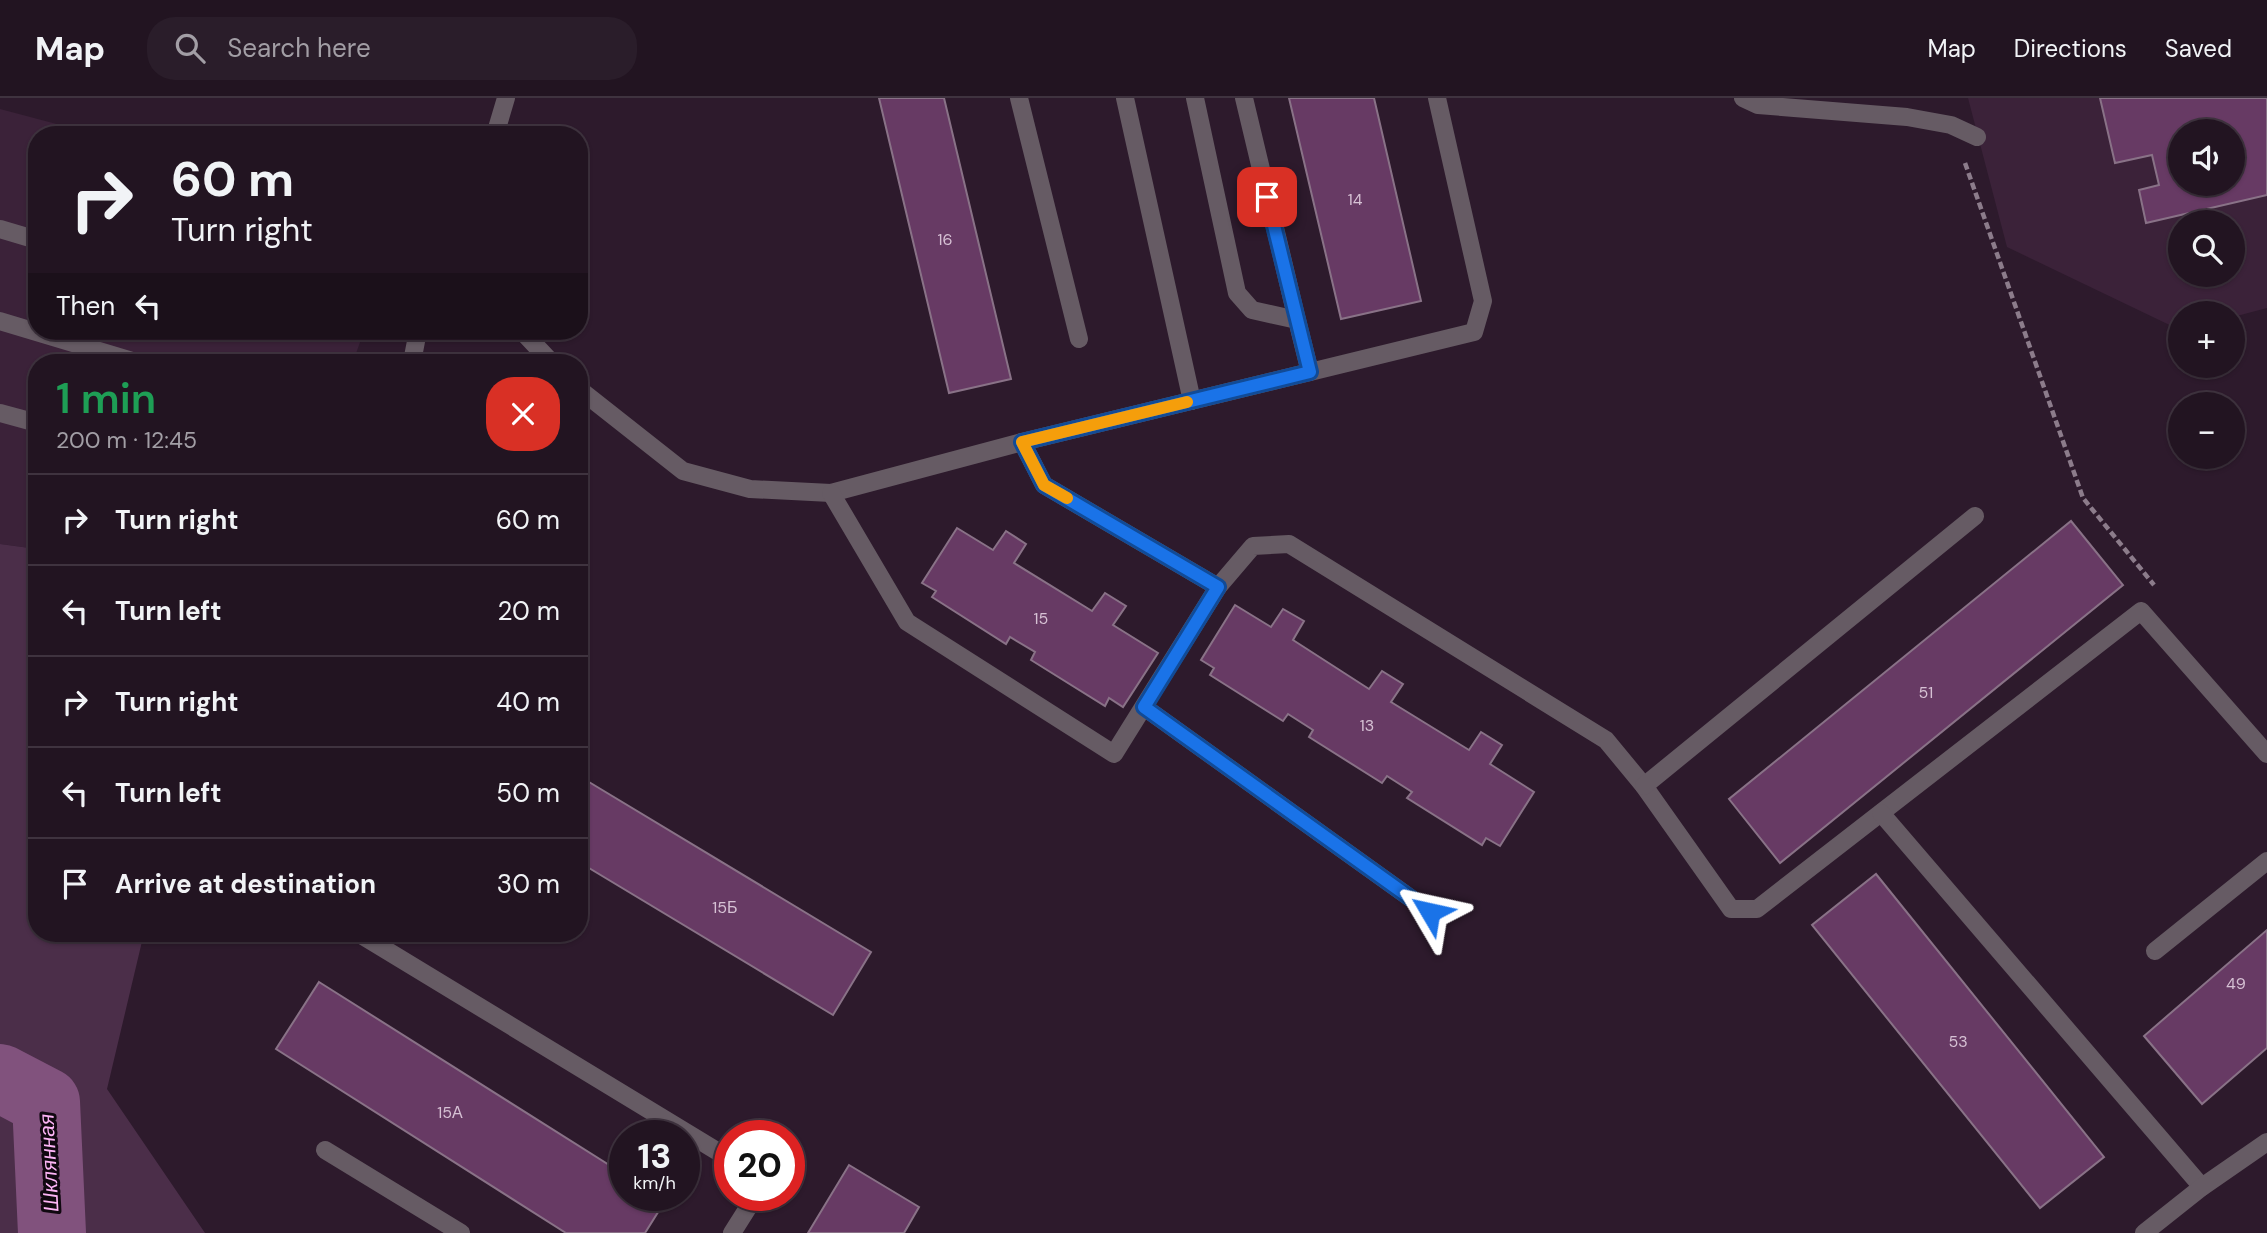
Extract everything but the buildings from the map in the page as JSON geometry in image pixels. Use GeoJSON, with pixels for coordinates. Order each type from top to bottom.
{"type":"FeatureCollection","features":[{"type":"Feature","properties":{"kind":"street"},"geometry":{"type":"LineString","coordinates":[[498,126],[506,98]]}},
{"type":"Feature","properties":{"kind":"street"},"geometry":{"type":"LineString","coordinates":[[1020,98],[1079,339]]}},
{"type":"Feature","properties":{"kind":"street"},"geometry":{"type":"LineString","coordinates":[[1125,98],[1192,401]]}},
{"type":"Feature","properties":{"kind":"street"},"geometry":{"type":"LineString","coordinates":[[1195,98],[1237,293],[1252,310],[1297,320]]}},
{"type":"Feature","properties":{"kind":"street"},"geometry":{"type":"LineString","coordinates":[[1244,98],[1310,372]]}},
{"type":"Feature","properties":{"kind":"street"},"geometry":{"type":"LineString","coordinates":[[588,396],[683,471],[750,489],[831,493],[1022,442],[1474,332],[1483,301],[1437,98]]}},
{"type":"Feature","properties":{"kind":"street"},"geometry":{"type":"LineString","coordinates":[[1743,98],[1758,105],[1907,117],[1951,125],[1977,137]]}},
{"type":"Feature","properties":{"kind":"street"},"geometry":{"type":"LineString","coordinates":[[0,229],[28,237]]}},
{"type":"Feature","properties":{"kind":"street"},"geometry":{"type":"LineString","coordinates":[[0,321],[28,329]]}},
{"type":"Feature","properties":{"kind":"street"},"geometry":{"type":"LineString","coordinates":[[63,340],[109,354]]}},
{"type":"Feature","properties":{"kind":"street"},"geometry":{"type":"LineString","coordinates":[[530,340],[544,354]]}},
{"type":"Feature","properties":{"kind":"street"},"geometry":{"type":"LineString","coordinates":[[0,413],[28,421]]}},
{"type":"Feature","properties":{"kind":"street"},"geometry":{"type":"LineString","coordinates":[[1022,442],[1044,485],[1218,587]]}},
{"type":"Feature","properties":{"kind":"street"},"geometry":{"type":"LineString","coordinates":[[831,493],[906,622],[1114,754],[1218,587],[1253,546],[1289,544],[1606,740],[1644,786],[1731,909],[1757,909],[2141,611],[2267,754]]}},
{"type":"Feature","properties":{"kind":"street"},"geometry":{"type":"LineString","coordinates":[[1644,786],[1975,516]]}},
{"type":"Feature","properties":{"kind":"street"},"geometry":{"type":"LineString","coordinates":[[1144,707],[1430,912]]}},
{"type":"Feature","properties":{"kind":"street"},"geometry":{"type":"LineString","coordinates":[[1881,813],[2202,1187]]}},
{"type":"Feature","properties":{"kind":"street"},"geometry":{"type":"LineString","coordinates":[[2155,951],[2267,862]]}},
{"type":"Feature","properties":{"kind":"street"},"geometry":{"type":"LineString","coordinates":[[373,942],[714,1149]]}},
{"type":"Feature","properties":{"kind":"street"},"geometry":{"type":"LineString","coordinates":[[2144,1233],[2202,1187],[2267,1142]]}},
{"type":"Feature","properties":{"kind":"street"},"geometry":{"type":"LineString","coordinates":[[325,1150],[461,1233]]}},
{"type":"Feature","properties":{"kind":"street"},"geometry":{"type":"LineString","coordinates":[[732,1233],[746,1211]]}},
{"type":"Feature","properties":{"kind":"path"},"geometry":{"type":"LineString","coordinates":[[1951,125],[2083,499],[2162,593]]}},
{"type":"Feature","properties":{"kind":"shaded area"},"geometry":{"type":"Polygon","coordinates":[[[1968,98],[2267,98],[2267,308],[2245,314],[2245,301],[2168,301],[2168,324],[2007,247],[1968,98]]]}},
{"type":"Feature","properties":{"kind":"shaded area"},"geometry":{"type":"Polygon","coordinates":[[[0,109],[64,126],[28,126],[28,340],[361,340],[356,354],[28,354],[28,548],[0,544],[0,109]]]}},
{"type":"Feature","properties":{"kind":"shaded area"},"geometry":{"type":"Polygon","coordinates":[[[0,544],[28,548],[28,942],[142,942],[107,1089],[205,1233],[0,1233],[0,544]]]}},
{"type":"Feature","properties":{"kind":"waterway","name":"Шклянная"},"geometry":{"type":"LineString","coordinates":[[0,1078],[46,1102],[52,1233]]}},
{"type":"Feature","properties":{"kind":"slow traffic"},"geometry":{"type":"LineString","coordinates":[[1067,498],[1044,485],[1022,442],[1187,402]]}},
{"type":"Feature","properties":{"kind":"route"},"geometry":{"type":"LineString","coordinates":[[1267,197],[1310,372],[1022,442],[1044,485],[1218,587],[1144,707],[1430,912]]}}]}
